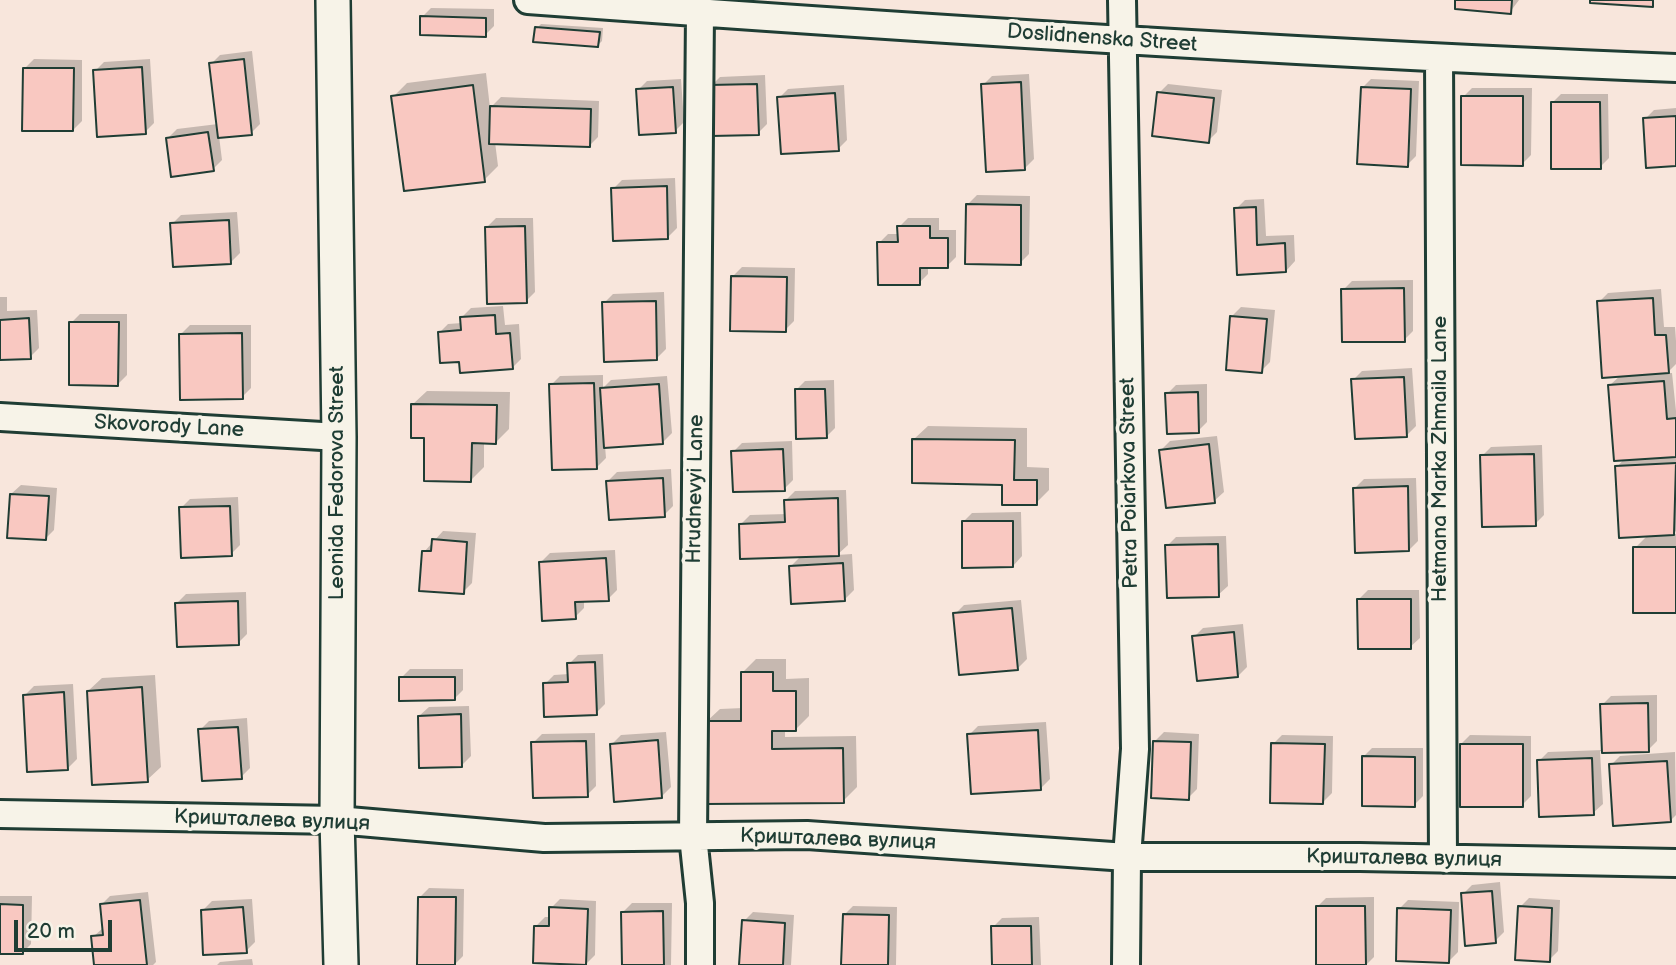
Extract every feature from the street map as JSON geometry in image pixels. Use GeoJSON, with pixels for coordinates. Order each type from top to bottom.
{"type":"FeatureCollection","features":[{"type":"Feature","properties":{"kind":"street","name":"Leonida Fedorova Street"},"geometry":{"type":"LineString","coordinates":[[333,0],[339,437],[337,820],[341,965]]}},
{"type":"Feature","properties":{"kind":"street","name":"Doslidnenska Street"},"geometry":{"type":"LineString","coordinates":[[528,0],[1122,41],[1676,68]]}},
{"type":"Feature","properties":{"kind":"street","name":"Petra Poiarkova Street"},"geometry":{"type":"LineString","coordinates":[[1122,0],[1135,749],[1127,857],[1126,965]]}},
{"type":"Feature","properties":{"kind":"street","name":"Hrudnevyi Lane"},"geometry":{"type":"LineString","coordinates":[[700,12],[692,836],[700,904],[700,965]]}},
{"type":"Feature","properties":{"kind":"street","name":"Hetmana Marka Zhmaila Lane"},"geometry":{"type":"LineString","coordinates":[[1439,58],[1443,859]]}},
{"type":"Feature","properties":{"kind":"street","name":"Skovorody Lane"},"geometry":{"type":"LineString","coordinates":[[0,417],[339,437]]}},
{"type":"Feature","properties":{"kind":"street","name":"Кришталева вулиця"},"geometry":{"type":"LineString","coordinates":[[0,814],[337,820],[544,838],[807,835],[1127,857],[1676,863]]}},
{"type":"Feature","properties":{"kind":"building"},"geometry":{"type":"Polygon","coordinates":[[[1455,0],[1512,0],[1511,14],[1455,9],[1455,0]]]}},
{"type":"Feature","properties":{"kind":"building"},"geometry":{"type":"Polygon","coordinates":[[[1590,0],[1653,0],[1653,7],[1590,3],[1590,0]]]}},
{"type":"Feature","properties":{"kind":"building"},"geometry":{"type":"Polygon","coordinates":[[[420,16],[486,18],[486,37],[420,35],[420,16]]]}},
{"type":"Feature","properties":{"kind":"building"},"geometry":{"type":"Polygon","coordinates":[[[535,27],[600,32],[598,47],[533,42],[535,27]]]}},
{"type":"Feature","properties":{"kind":"building"},"geometry":{"type":"Polygon","coordinates":[[[244,59],[252,135],[218,138],[209,63],[244,59]]]}},
{"type":"Feature","properties":{"kind":"building"},"geometry":{"type":"Polygon","coordinates":[[[142,67],[146,134],[97,137],[93,70],[142,67]]]}},
{"type":"Feature","properties":{"kind":"building"},"geometry":{"type":"Polygon","coordinates":[[[23,68],[74,68],[73,131],[22,131],[23,68]]]}},
{"type":"Feature","properties":{"kind":"building"},"geometry":{"type":"Polygon","coordinates":[[[1021,82],[1025,170],[986,172],[981,84],[1021,82]]]}},
{"type":"Feature","properties":{"kind":"building"},"geometry":{"type":"Polygon","coordinates":[[[757,84],[759,135],[711,136],[709,85],[757,84]]]}},
{"type":"Feature","properties":{"kind":"building"},"geometry":{"type":"Polygon","coordinates":[[[473,85],[485,182],[404,191],[391,96],[473,85]]]}},
{"type":"Feature","properties":{"kind":"building"},"geometry":{"type":"Polygon","coordinates":[[[673,87],[676,133],[639,135],[636,89],[673,87]]]}},
{"type":"Feature","properties":{"kind":"building"},"geometry":{"type":"Polygon","coordinates":[[[1361,87],[1411,89],[1408,167],[1357,164],[1361,87]]]}},
{"type":"Feature","properties":{"kind":"building"},"geometry":{"type":"Polygon","coordinates":[[[1157,92],[1214,98],[1209,143],[1152,136],[1157,92]]]}},
{"type":"Feature","properties":{"kind":"building"},"geometry":{"type":"Polygon","coordinates":[[[835,93],[839,151],[781,154],[777,97],[835,93]]]}},
{"type":"Feature","properties":{"kind":"building"},"geometry":{"type":"Polygon","coordinates":[[[1461,96],[1523,96],[1523,166],[1461,165],[1461,96]]]}},
{"type":"Feature","properties":{"kind":"building"},"geometry":{"type":"Polygon","coordinates":[[[1551,102],[1600,102],[1601,169],[1551,169],[1551,102]]]}},
{"type":"Feature","properties":{"kind":"building"},"geometry":{"type":"Polygon","coordinates":[[[490,106],[591,109],[590,147],[489,144],[490,106]]]}},
{"type":"Feature","properties":{"kind":"building"},"geometry":{"type":"Polygon","coordinates":[[[1676,116],[1676,166],[1646,168],[1643,118],[1676,116]]]}},
{"type":"Feature","properties":{"kind":"building"},"geometry":{"type":"Polygon","coordinates":[[[208,132],[214,171],[171,177],[166,138],[208,132]]]}},
{"type":"Feature","properties":{"kind":"building"},"geometry":{"type":"Polygon","coordinates":[[[667,186],[668,239],[613,241],[611,188],[667,186]]]}},
{"type":"Feature","properties":{"kind":"building"},"geometry":{"type":"Polygon","coordinates":[[[966,204],[1021,205],[1021,265],[965,264],[966,204]]]}},
{"type":"Feature","properties":{"kind":"building"},"geometry":{"type":"Polygon","coordinates":[[[1256,207],[1257,245],[1285,243],[1286,272],[1237,275],[1234,208],[1256,207]]]}},
{"type":"Feature","properties":{"kind":"building"},"geometry":{"type":"Polygon","coordinates":[[[229,220],[231,264],[173,267],[170,223],[229,220]]]}},
{"type":"Feature","properties":{"kind":"building"},"geometry":{"type":"Polygon","coordinates":[[[525,226],[527,303],[487,304],[485,227],[525,226]]]}},
{"type":"Feature","properties":{"kind":"building"},"geometry":{"type":"Polygon","coordinates":[[[897,226],[930,226],[930,238],[948,238],[948,268],[920,268],[920,285],[878,285],[877,242],[898,242],[897,226]]]}},
{"type":"Feature","properties":{"kind":"building"},"geometry":{"type":"Polygon","coordinates":[[[731,276],[787,277],[786,332],[730,331],[731,276]]]}},
{"type":"Feature","properties":{"kind":"building"},"geometry":{"type":"Polygon","coordinates":[[[1404,288],[1405,342],[1342,342],[1341,289],[1404,288]]]}},
{"type":"Feature","properties":{"kind":"building"},"geometry":{"type":"Polygon","coordinates":[[[1653,298],[1655,335],[1666,335],[1669,373],[1602,378],[1597,301],[1653,298]]]}},
{"type":"Feature","properties":{"kind":"building"},"geometry":{"type":"Polygon","coordinates":[[[656,301],[657,360],[604,362],[602,302],[656,301]]]}},
{"type":"Feature","properties":{"kind":"building"},"geometry":{"type":"Polygon","coordinates":[[[495,315],[496,334],[510,333],[513,369],[460,373],[459,362],[440,363],[438,332],[461,330],[460,317],[495,315]]]}},
{"type":"Feature","properties":{"kind":"building"},"geometry":{"type":"Polygon","coordinates":[[[1230,316],[1267,319],[1262,373],[1226,370],[1230,316]]]}},
{"type":"Feature","properties":{"kind":"building"},"geometry":{"type":"Polygon","coordinates":[[[29,318],[31,359],[0,360],[0,320],[29,318]]]}},
{"type":"Feature","properties":{"kind":"building"},"geometry":{"type":"Polygon","coordinates":[[[69,322],[119,322],[118,386],[69,385],[69,322]]]}},
{"type":"Feature","properties":{"kind":"building"},"geometry":{"type":"Polygon","coordinates":[[[242,333],[243,399],[180,400],[179,334],[242,333]]]}},
{"type":"Feature","properties":{"kind":"building"},"geometry":{"type":"Polygon","coordinates":[[[1404,377],[1407,437],[1355,439],[1351,379],[1404,377]]]}},
{"type":"Feature","properties":{"kind":"building"},"geometry":{"type":"Polygon","coordinates":[[[1664,381],[1667,419],[1676,418],[1676,457],[1614,461],[1608,385],[1664,381]]]}},
{"type":"Feature","properties":{"kind":"building"},"geometry":{"type":"Polygon","coordinates":[[[594,383],[597,469],[552,470],[549,384],[594,383]]]}},
{"type":"Feature","properties":{"kind":"building"},"geometry":{"type":"Polygon","coordinates":[[[659,384],[663,444],[604,448],[600,388],[659,384]]]}},
{"type":"Feature","properties":{"kind":"building"},"geometry":{"type":"Polygon","coordinates":[[[795,389],[825,389],[827,438],[796,439],[795,389]]]}},
{"type":"Feature","properties":{"kind":"building"},"geometry":{"type":"Polygon","coordinates":[[[1198,392],[1199,433],[1167,434],[1165,393],[1198,392]]]}},
{"type":"Feature","properties":{"kind":"building"},"geometry":{"type":"Polygon","coordinates":[[[411,404],[497,405],[496,444],[472,443],[471,482],[424,481],[424,438],[411,438],[411,404]]]}},
{"type":"Feature","properties":{"kind":"building"},"geometry":{"type":"Polygon","coordinates":[[[912,439],[1015,440],[1014,480],[1037,480],[1037,505],[1002,505],[1002,485],[912,483],[912,439]]]}},
{"type":"Feature","properties":{"kind":"building"},"geometry":{"type":"Polygon","coordinates":[[[1209,444],[1215,503],[1166,508],[1159,450],[1209,444]]]}},
{"type":"Feature","properties":{"kind":"building"},"geometry":{"type":"Polygon","coordinates":[[[783,449],[785,491],[733,492],[731,451],[783,449]]]}},
{"type":"Feature","properties":{"kind":"building"},"geometry":{"type":"Polygon","coordinates":[[[1534,454],[1536,526],[1482,527],[1480,455],[1534,454]]]}},
{"type":"Feature","properties":{"kind":"building"},"geometry":{"type":"Polygon","coordinates":[[[1676,463],[1674,535],[1619,538],[1615,466],[1676,463]]]}},
{"type":"Feature","properties":{"kind":"building"},"geometry":{"type":"Polygon","coordinates":[[[663,478],[665,517],[609,520],[606,481],[663,478]]]}},
{"type":"Feature","properties":{"kind":"building"},"geometry":{"type":"Polygon","coordinates":[[[1408,486],[1409,551],[1355,553],[1353,488],[1408,486]]]}},
{"type":"Feature","properties":{"kind":"building"},"geometry":{"type":"Polygon","coordinates":[[[10,494],[49,496],[46,540],[7,538],[10,494]]]}},
{"type":"Feature","properties":{"kind":"building"},"geometry":{"type":"Polygon","coordinates":[[[838,498],[839,556],[740,559],[739,524],[785,522],[784,500],[838,498]]]}},
{"type":"Feature","properties":{"kind":"building"},"geometry":{"type":"Polygon","coordinates":[[[230,506],[232,556],[181,558],[179,507],[230,506]]]}},
{"type":"Feature","properties":{"kind":"building"},"geometry":{"type":"Polygon","coordinates":[[[962,521],[1013,521],[1013,567],[962,568],[962,521]]]}},
{"type":"Feature","properties":{"kind":"building"},"geometry":{"type":"Polygon","coordinates":[[[432,539],[467,542],[464,594],[419,591],[422,551],[431,551],[432,539]]]}},
{"type":"Feature","properties":{"kind":"building"},"geometry":{"type":"Polygon","coordinates":[[[1218,544],[1219,597],[1167,598],[1165,545],[1218,544]]]}},
{"type":"Feature","properties":{"kind":"building"},"geometry":{"type":"Polygon","coordinates":[[[1633,547],[1676,547],[1676,613],[1633,613],[1633,547]]]}},
{"type":"Feature","properties":{"kind":"building"},"geometry":{"type":"Polygon","coordinates":[[[606,558],[609,601],[575,602],[576,619],[542,621],[539,562],[606,558]]]}},
{"type":"Feature","properties":{"kind":"building"},"geometry":{"type":"Polygon","coordinates":[[[843,563],[845,601],[791,604],[789,566],[843,563]]]}},
{"type":"Feature","properties":{"kind":"building"},"geometry":{"type":"Polygon","coordinates":[[[1357,599],[1411,599],[1411,649],[1358,649],[1357,599]]]}},
{"type":"Feature","properties":{"kind":"building"},"geometry":{"type":"Polygon","coordinates":[[[238,601],[239,645],[177,647],[175,603],[238,601]]]}},
{"type":"Feature","properties":{"kind":"building"},"geometry":{"type":"Polygon","coordinates":[[[1012,608],[1018,670],[959,675],[953,613],[1012,608]]]}},
{"type":"Feature","properties":{"kind":"building"},"geometry":{"type":"Polygon","coordinates":[[[1234,632],[1238,677],[1197,681],[1192,636],[1234,632]]]}},
{"type":"Feature","properties":{"kind":"building"},"geometry":{"type":"Polygon","coordinates":[[[595,662],[597,715],[544,717],[543,683],[568,682],[567,663],[595,662]]]}},
{"type":"Feature","properties":{"kind":"building"},"geometry":{"type":"Polygon","coordinates":[[[741,672],[773,672],[773,691],[796,691],[796,731],[772,731],[772,749],[843,748],[844,803],[705,804],[705,721],[741,721],[741,672]]]}},
{"type":"Feature","properties":{"kind":"building"},"geometry":{"type":"Polygon","coordinates":[[[399,677],[455,677],[455,700],[399,701],[399,677]]]}},
{"type":"Feature","properties":{"kind":"building"},"geometry":{"type":"Polygon","coordinates":[[[142,687],[148,782],[92,785],[87,691],[142,687]]]}},
{"type":"Feature","properties":{"kind":"building"},"geometry":{"type":"Polygon","coordinates":[[[64,692],[68,770],[27,772],[23,695],[64,692]]]}},
{"type":"Feature","properties":{"kind":"building"},"geometry":{"type":"Polygon","coordinates":[[[1648,703],[1649,752],[1602,753],[1600,704],[1648,703]]]}},
{"type":"Feature","properties":{"kind":"building"},"geometry":{"type":"Polygon","coordinates":[[[461,714],[462,767],[419,768],[418,716],[461,714]]]}},
{"type":"Feature","properties":{"kind":"building"},"geometry":{"type":"Polygon","coordinates":[[[238,727],[242,779],[202,781],[198,729],[238,727]]]}},
{"type":"Feature","properties":{"kind":"building"},"geometry":{"type":"Polygon","coordinates":[[[1038,730],[1041,790],[971,794],[967,734],[1038,730]]]}},
{"type":"Feature","properties":{"kind":"building"},"geometry":{"type":"Polygon","coordinates":[[[658,740],[662,798],[614,802],[610,744],[658,740]]]}},
{"type":"Feature","properties":{"kind":"building"},"geometry":{"type":"Polygon","coordinates":[[[586,741],[588,797],[533,798],[531,742],[586,741]]]}},
{"type":"Feature","properties":{"kind":"building"},"geometry":{"type":"Polygon","coordinates":[[[1153,741],[1191,742],[1189,800],[1151,798],[1153,741]]]}},
{"type":"Feature","properties":{"kind":"building"},"geometry":{"type":"Polygon","coordinates":[[[1271,743],[1325,744],[1323,804],[1270,803],[1271,743]]]}},
{"type":"Feature","properties":{"kind":"building"},"geometry":{"type":"Polygon","coordinates":[[[1460,744],[1523,744],[1523,807],[1460,807],[1460,744]]]}},
{"type":"Feature","properties":{"kind":"building"},"geometry":{"type":"Polygon","coordinates":[[[1362,756],[1415,757],[1415,807],[1362,806],[1362,756]]]}},
{"type":"Feature","properties":{"kind":"building"},"geometry":{"type":"Polygon","coordinates":[[[1592,758],[1594,815],[1539,817],[1537,760],[1592,758]]]}},
{"type":"Feature","properties":{"kind":"building"},"geometry":{"type":"Polygon","coordinates":[[[1667,761],[1671,822],[1613,826],[1609,764],[1667,761]]]}},
{"type":"Feature","properties":{"kind":"building"},"geometry":{"type":"Polygon","coordinates":[[[1492,891],[1496,943],[1465,946],[1461,893],[1492,891]]]}},
{"type":"Feature","properties":{"kind":"building"},"geometry":{"type":"Polygon","coordinates":[[[418,897],[456,897],[455,965],[417,965],[418,897]]]}},
{"type":"Feature","properties":{"kind":"building"},"geometry":{"type":"Polygon","coordinates":[[[140,900],[147,965],[94,965],[91,936],[103,935],[100,904],[140,900]]]}},
{"type":"Feature","properties":{"kind":"building"},"geometry":{"type":"Polygon","coordinates":[[[0,904],[23,905],[23,954],[0,954],[0,904]]]}},
{"type":"Feature","properties":{"kind":"building"},"geometry":{"type":"Polygon","coordinates":[[[1316,906],[1365,906],[1366,965],[1316,965],[1316,906]]]}},
{"type":"Feature","properties":{"kind":"building"},"geometry":{"type":"Polygon","coordinates":[[[1518,906],[1552,908],[1550,962],[1515,960],[1518,906]]]}},
{"type":"Feature","properties":{"kind":"building"},"geometry":{"type":"Polygon","coordinates":[[[243,907],[247,953],[203,955],[201,910],[243,907]]]}},
{"type":"Feature","properties":{"kind":"building"},"geometry":{"type":"Polygon","coordinates":[[[549,907],[588,909],[586,965],[533,963],[534,926],[549,926],[549,907]]]}},
{"type":"Feature","properties":{"kind":"building"},"geometry":{"type":"Polygon","coordinates":[[[1397,908],[1451,910],[1449,963],[1396,961],[1397,908]]]}},
{"type":"Feature","properties":{"kind":"building"},"geometry":{"type":"Polygon","coordinates":[[[663,911],[664,965],[622,965],[621,912],[663,911]]]}},
{"type":"Feature","properties":{"kind":"building"},"geometry":{"type":"Polygon","coordinates":[[[843,914],[889,915],[888,965],[841,965],[843,914]]]}},
{"type":"Feature","properties":{"kind":"building"},"geometry":{"type":"Polygon","coordinates":[[[742,920],[785,923],[783,965],[739,965],[742,920]]]}},
{"type":"Feature","properties":{"kind":"building"},"geometry":{"type":"Polygon","coordinates":[[[991,926],[1031,926],[1032,965],[992,965],[991,926]]]}}]}
